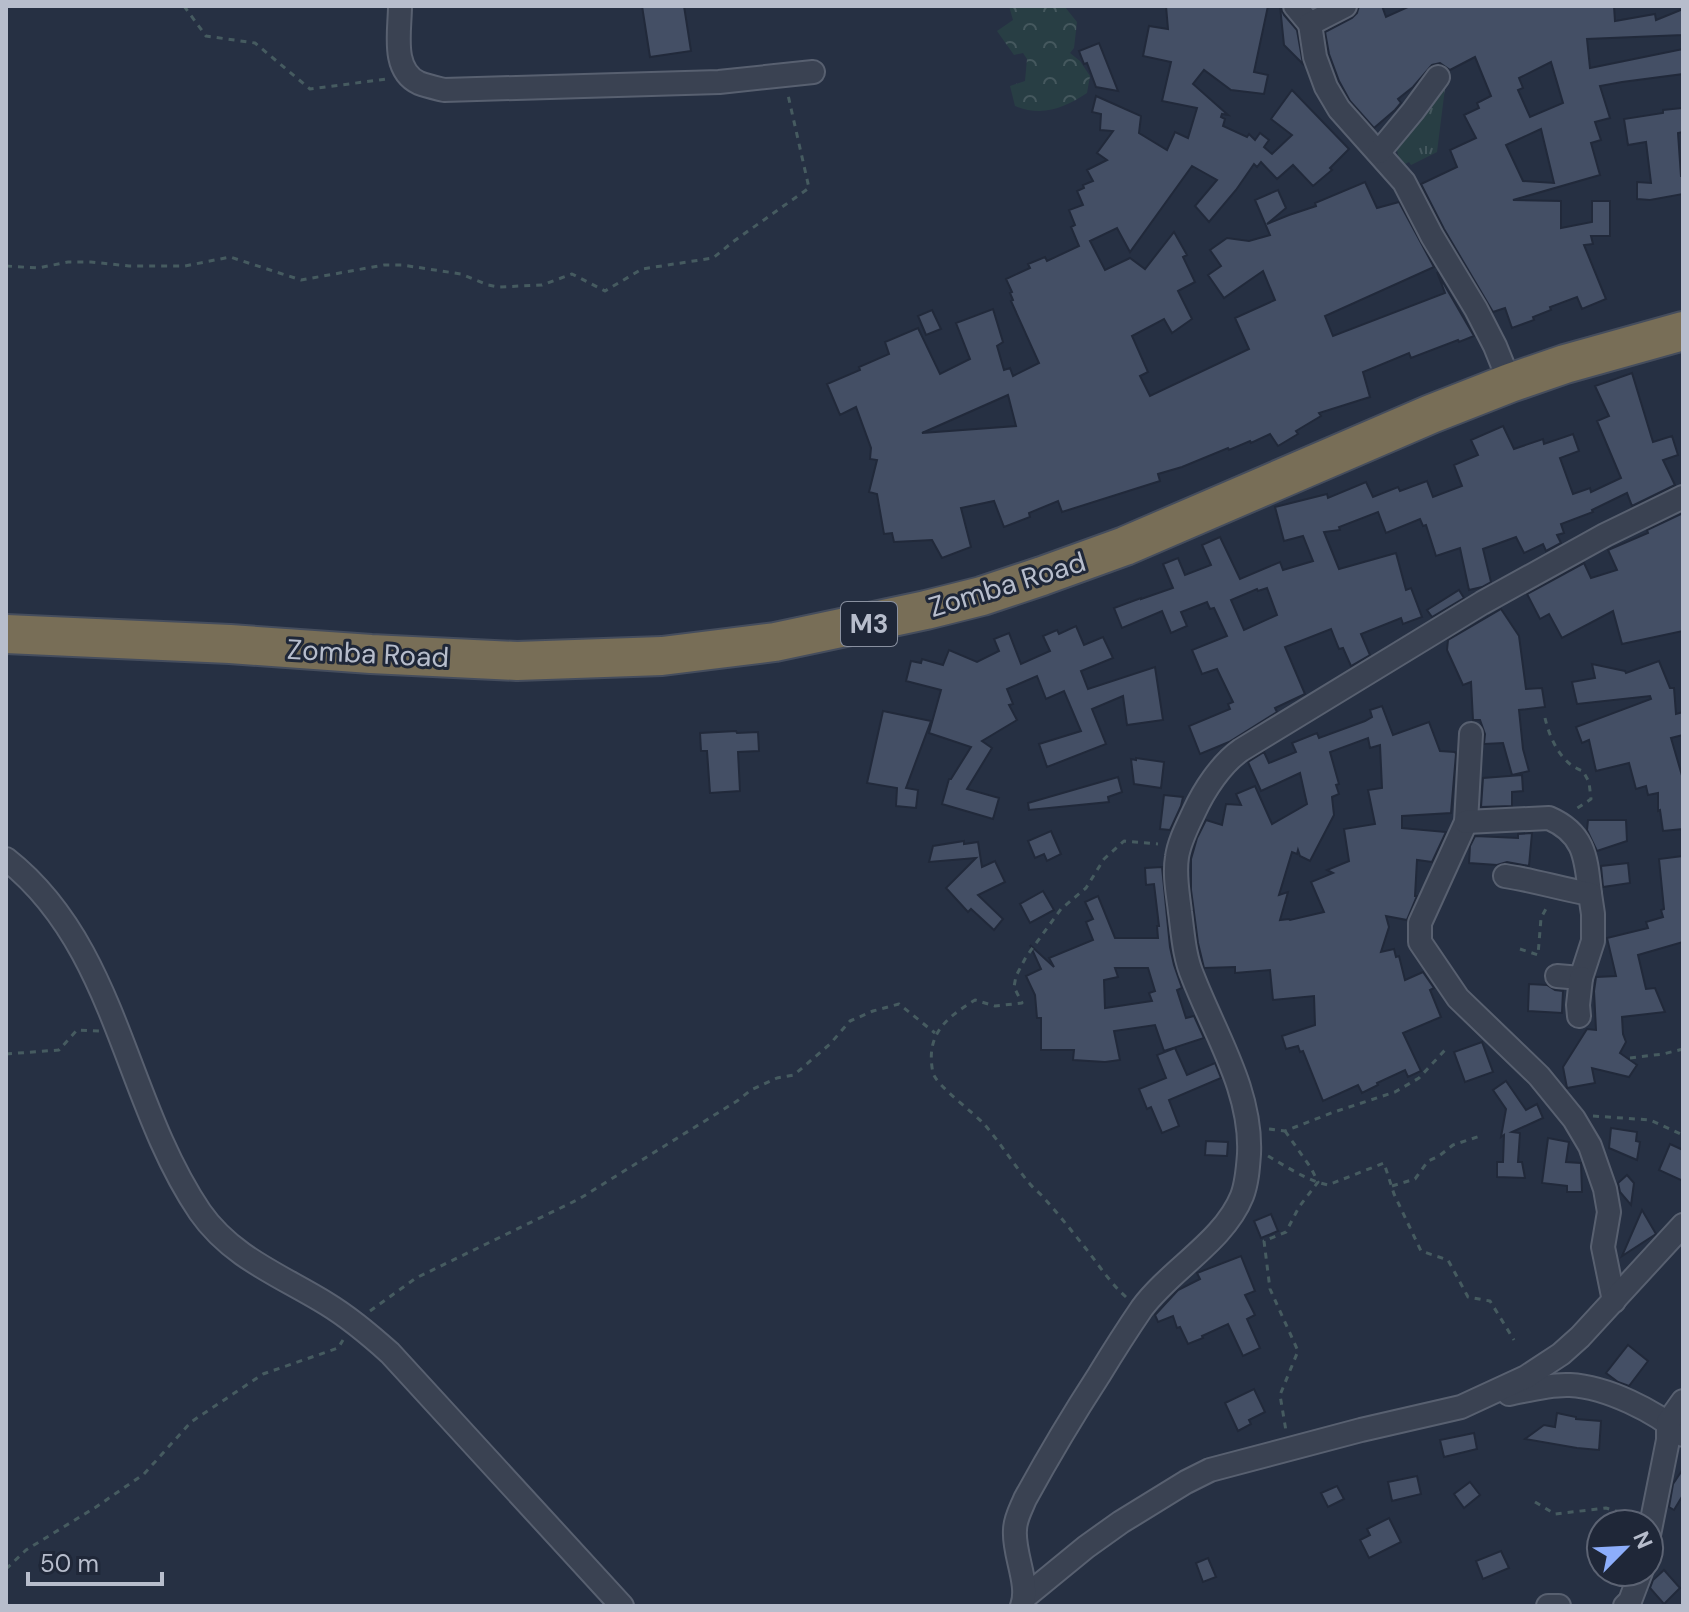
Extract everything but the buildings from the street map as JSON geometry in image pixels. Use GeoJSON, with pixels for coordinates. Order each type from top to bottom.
{"type":"FeatureCollection","features":[{"type":"Feature","properties":{"kind":"highway","name":"Zomba Road"},"geometry":{"type":"LineString","coordinates":[[6,634],[517,661],[662,656],[775,642],[926,610],[1042,576],[1125,546],[1418,419],[1510,383],[1683,331]]}},
{"type":"Feature","properties":{"kind":"street"},"geometry":{"type":"LineString","coordinates":[[400,6],[399,59],[409,76],[418,83],[444,90],[719,82],[813,72]]}},
{"type":"Feature","properties":{"kind":"street"},"geometry":{"type":"LineString","coordinates":[[1295,6],[1310,24],[1315,57],[1326,87],[1339,109],[1400,175],[1476,309],[1510,383]]}},
{"type":"Feature","properties":{"kind":"street"},"geometry":{"type":"LineString","coordinates":[[1310,24],[1345,6]]}},
{"type":"Feature","properties":{"kind":"street"},"geometry":{"type":"LineString","coordinates":[[1379,152],[1438,77]]}},
{"type":"Feature","properties":{"kind":"street"},"geometry":{"type":"LineString","coordinates":[[1024,1602],[1015,1530],[1017,1517],[1029,1491],[1142,1309],[1159,1288],[1221,1229],[1241,1199],[1245,1186],[1249,1157],[1248,1128],[1238,1084],[1192,976],[1185,952],[1176,867],[1180,845],[1197,806],[1216,776],[1241,750],[1482,603],[1605,535],[1683,497]]}},
{"type":"Feature","properties":{"kind":"street"},"geometry":{"type":"LineString","coordinates":[[1471,734],[1466,822],[1420,923],[1420,942],[1458,998],[1539,1076],[1574,1119],[1590,1146],[1605,1189],[1609,1212],[1603,1247],[1614,1301]]}},
{"type":"Feature","properties":{"kind":"street"},"geometry":{"type":"LineString","coordinates":[[1466,822],[1549,818],[1569,832],[1583,849],[1593,914],[1593,941],[1581,978],[1579,1016]]}},
{"type":"Feature","properties":{"kind":"street"},"geometry":{"type":"LineString","coordinates":[[6,859],[39,888],[77,940],[93,971],[166,1150],[181,1183],[202,1215],[235,1249],[354,1322],[390,1353],[622,1606]]}},
{"type":"Feature","properties":{"kind":"street"},"geometry":{"type":"LineString","coordinates":[[1505,876],[1590,894]]}},
{"type":"Feature","properties":{"kind":"street"},"geometry":{"type":"LineString","coordinates":[[1557,976],[1581,978]]}},
{"type":"Feature","properties":{"kind":"street"},"geometry":{"type":"LineString","coordinates":[[1480,1400],[1526,1377],[1561,1354],[1683,1225]]}},
{"type":"Feature","properties":{"kind":"street"},"geometry":{"type":"LineString","coordinates":[[1024,1602],[1086,1547],[1121,1522],[1210,1470],[1480,1400],[1543,1387],[1572,1385],[1599,1392],[1634,1403],[1675,1428]]}},
{"type":"Feature","properties":{"kind":"street"},"geometry":{"type":"LineString","coordinates":[[1654,1508],[1668,1440],[1683,1401]]}},
{"type":"Feature","properties":{"kind":"street"},"geometry":{"type":"LineString","coordinates":[[1548,1606],[1559,1606]]}},
{"type":"Feature","properties":{"kind":"path"},"geometry":{"type":"LineString","coordinates":[[184,6],[206,36],[255,43],[310,89],[409,76]]}},
{"type":"Feature","properties":{"kind":"path"},"geometry":{"type":"LineString","coordinates":[[6,266],[38,268],[68,262],[185,266],[230,257],[301,280],[384,265],[402,265],[461,274],[499,287],[542,285],[572,274],[605,291],[642,269],[713,258],[809,188],[783,75]]}},
{"type":"Feature","properties":{"kind":"path"},"geometry":{"type":"LineString","coordinates":[[1545,718],[1562,755],[1573,767],[1583,771],[1589,782],[1591,799],[1572,812],[1549,818]]}},
{"type":"Feature","properties":{"kind":"path"},"geometry":{"type":"LineString","coordinates":[[1142,1309],[1116,1288],[971,1110],[955,1099],[934,1077],[932,1059],[935,1033],[954,1013],[975,1000],[995,1006],[1022,1003],[1014,987],[1026,957],[1061,909],[1086,888],[1104,859],[1124,841],[1180,845]]}},
{"type":"Feature","properties":{"kind":"path"},"geometry":{"type":"LineString","coordinates":[[1520,949],[1538,955],[1541,918]]}},
{"type":"Feature","properties":{"kind":"path"},"geometry":{"type":"LineString","coordinates":[[6,1569],[26,1550],[144,1474],[191,1422],[263,1374],[338,1348],[354,1322],[416,1278],[579,1199],[751,1090],[777,1078],[794,1075],[830,1044],[850,1021],[899,1004],[935,1033]]}},
{"type":"Feature","properties":{"kind":"path"},"geometry":{"type":"LineString","coordinates":[[6,1054],[59,1050],[77,1030],[118,1033]]}},
{"type":"Feature","properties":{"kind":"path"},"geometry":{"type":"LineString","coordinates":[[1630,1058],[1683,1049]]}},
{"type":"Feature","properties":{"kind":"path"},"geometry":{"type":"LineString","coordinates":[[1246,1116],[1263,1129],[1285,1131],[1395,1092],[1419,1078],[1445,1050]]}},
{"type":"Feature","properties":{"kind":"path"},"geometry":{"type":"LineString","coordinates":[[1574,1119],[1605,1116],[1650,1120],[1683,1135]]}},
{"type":"Feature","properties":{"kind":"path"},"geometry":{"type":"LineString","coordinates":[[1285,1131],[1318,1182]]}},
{"type":"Feature","properties":{"kind":"path"},"geometry":{"type":"LineString","coordinates":[[1391,1187],[1415,1179],[1428,1161],[1453,1145],[1480,1136]]}},
{"type":"Feature","properties":{"kind":"path"},"geometry":{"type":"LineString","coordinates":[[1261,1151],[1290,1169],[1328,1185],[1384,1163],[1391,1187],[1421,1251],[1448,1260],[1468,1297],[1490,1301],[1514,1340]]}},
{"type":"Feature","properties":{"kind":"path"},"geometry":{"type":"LineString","coordinates":[[1289,1449],[1280,1395],[1298,1351],[1270,1289],[1264,1241],[1286,1232],[1299,1207],[1318,1182]]}},
{"type":"Feature","properties":{"kind":"path"},"geometry":{"type":"LineString","coordinates":[[1535,1502],[1555,1514],[1585,1510]]}},
{"type":"Feature","properties":{"kind":"green space"},"geometry":{"type":"Polygon","coordinates":[[[1009,6],[1065,7],[1077,22],[1074,48],[1070,53],[1090,76],[1087,93],[1070,103],[1044,111],[1015,106],[1010,86],[1025,81],[1027,59],[1023,53],[1014,55],[997,31],[1013,20],[1009,6]]]}},
{"type":"Feature","properties":{"kind":"green space"},"geometry":{"type":"Polygon","coordinates":[[[1446,80],[1437,152],[1411,165],[1409,162],[1401,166],[1396,147],[1446,80]]]}}]}
